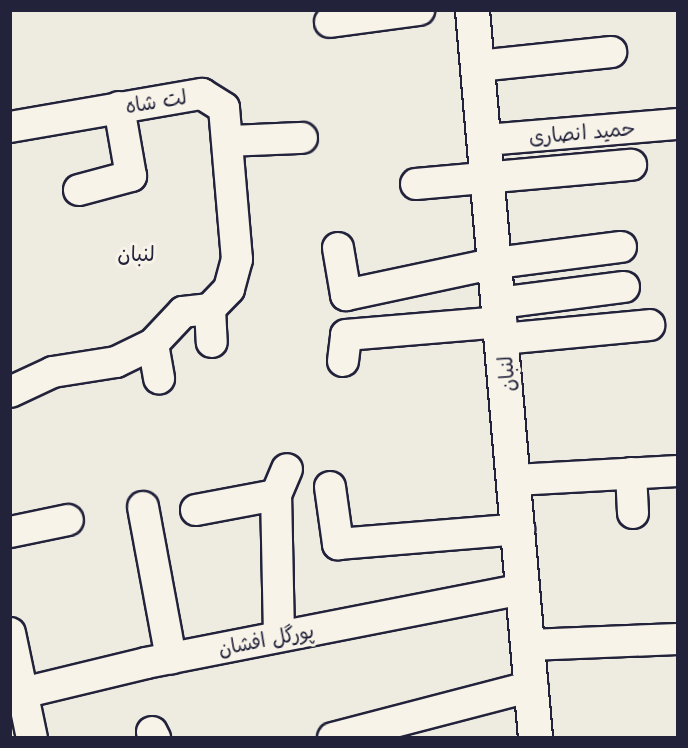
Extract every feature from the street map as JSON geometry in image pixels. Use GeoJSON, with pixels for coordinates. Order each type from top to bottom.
{"type":"FeatureCollection","features":[{"type":"Feature","properties":{"kind":"main road","name":"لنبان"},"geometry":{"type":"LineString","coordinates":[[472,10],[486,140],[535,738]]}},
{"type":"Feature","properties":{"kind":"street"},"geometry":{"type":"LineString","coordinates":[[330,22],[419,10]]}},
{"type":"Feature","properties":{"kind":"street"},"geometry":{"type":"LineString","coordinates":[[478,66],[611,52]]}},
{"type":"Feature","properties":{"kind":"street","name":"لت شاه"},"geometry":{"type":"LineString","coordinates":[[10,127],[202,94],[224,108],[229,141],[237,259],[220,299],[212,342]]}},
{"type":"Feature","properties":{"kind":"street"},"geometry":{"type":"LineString","coordinates":[[79,190],[131,176],[119,107]]}},
{"type":"Feature","properties":{"kind":"street","name":"حمید انصاری"},"geometry":{"type":"LineString","coordinates":[[486,140],[678,124]]}},
{"type":"Feature","properties":{"kind":"street"},"geometry":{"type":"LineString","coordinates":[[229,141],[302,138]]}},
{"type":"Feature","properties":{"kind":"street"},"geometry":{"type":"LineString","coordinates":[[417,184],[631,165]]}},
{"type":"Feature","properties":{"kind":"street"},"geometry":{"type":"LineString","coordinates":[[338,248],[346,294],[496,263],[621,247]]}},
{"type":"Feature","properties":{"kind":"street"},"geometry":{"type":"LineString","coordinates":[[501,321],[624,287]]}},
{"type":"Feature","properties":{"kind":"street"},"geometry":{"type":"LineString","coordinates":[[10,392],[53,372],[116,363],[153,344],[183,312],[220,299]]}},
{"type":"Feature","properties":{"kind":"street"},"geometry":{"type":"LineString","coordinates":[[343,362],[346,335],[501,321],[649,325]]}},
{"type":"Feature","properties":{"kind":"street"},"geometry":{"type":"LineString","coordinates":[[153,344],[159,378]]}},
{"type":"Feature","properties":{"kind":"street"},"geometry":{"type":"LineString","coordinates":[[515,480],[678,471]]}},
{"type":"Feature","properties":{"kind":"street"},"geometry":{"type":"LineString","coordinates":[[631,472],[633,513]]}},
{"type":"Feature","properties":{"kind":"street"},"geometry":{"type":"LineString","coordinates":[[196,510],[281,482],[279,636]]}},
{"type":"Feature","properties":{"kind":"street"},"geometry":{"type":"LineString","coordinates":[[330,487],[338,544],[403,525],[519,529]]}},
{"type":"Feature","properties":{"kind":"street"},"geometry":{"type":"LineString","coordinates":[[143,507],[171,658]]}},
{"type":"Feature","properties":{"kind":"street"},"geometry":{"type":"LineString","coordinates":[[10,532],[68,520]]}},
{"type":"Feature","properties":{"kind":"street","name":"پورگل افشان"},"geometry":{"type":"LineString","coordinates":[[17,694],[171,658],[524,589]]}},
{"type":"Feature","properties":{"kind":"street"},"geometry":{"type":"LineString","coordinates":[[10,633],[17,694],[32,738]]}},
{"type":"Feature","properties":{"kind":"street"},"geometry":{"type":"LineString","coordinates":[[529,645],[678,639]]}},
{"type":"Feature","properties":{"kind":"street"},"geometry":{"type":"LineString","coordinates":[[333,738],[531,686]]}},
{"type":"Feature","properties":{"kind":"district","name":"لنبان"},"geometry":{"type":"Point","coordinates":[136,253]}}]}
